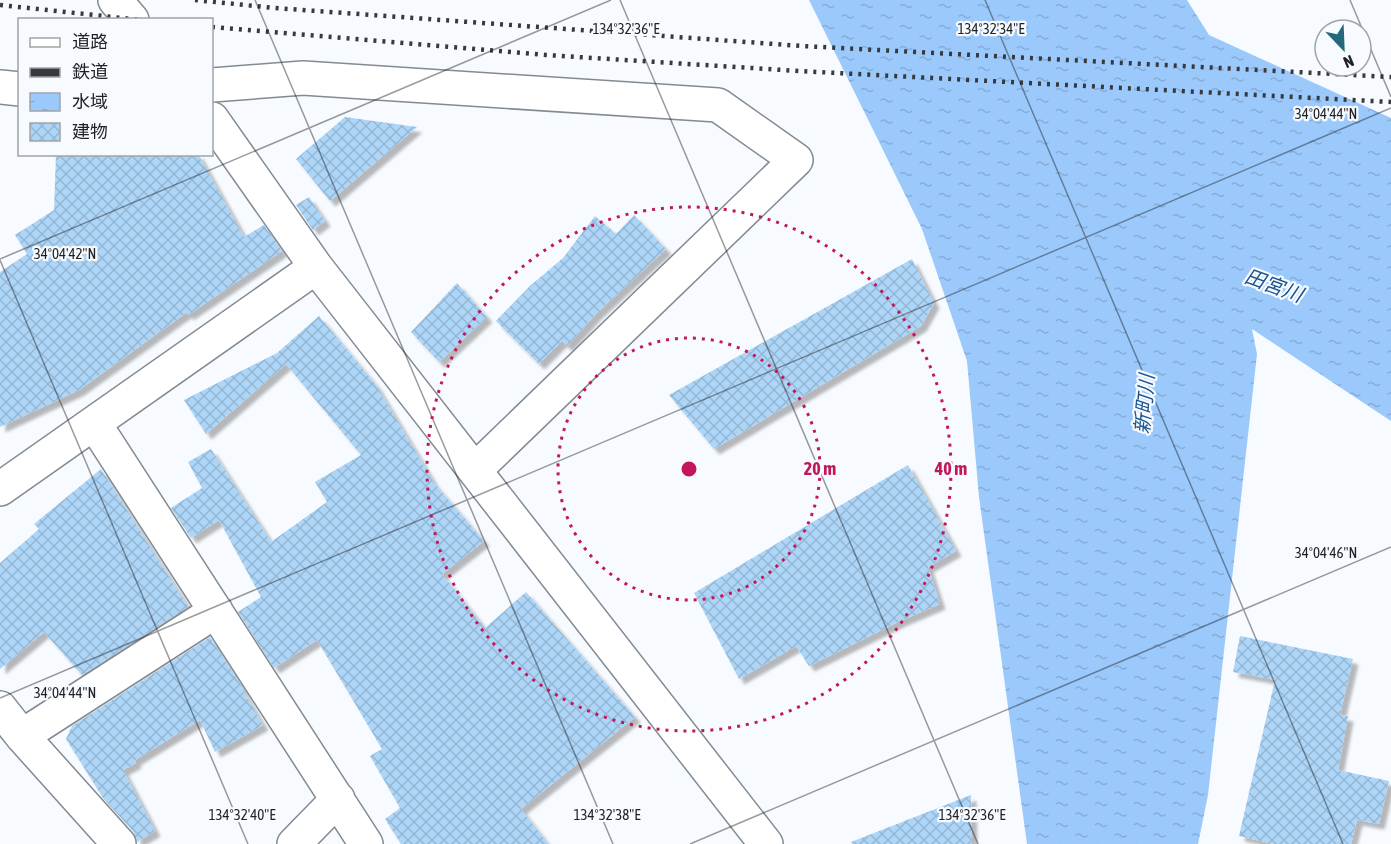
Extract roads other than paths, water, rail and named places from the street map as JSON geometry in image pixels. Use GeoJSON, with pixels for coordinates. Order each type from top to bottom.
{"type":"FeatureCollection","features":[{"type":"Feature","properties":{"kind":"street"},"geometry":{"type":"LineString","coordinates":[[115,0],[130,18]]}},
{"type":"Feature","properties":{"kind":"street"},"geometry":{"type":"LineString","coordinates":[[213,85],[303,78],[718,105],[796,160],[475,471]]}},
{"type":"Feature","properties":{"kind":"street"},"geometry":{"type":"LineString","coordinates":[[0,87],[18,89]]}},
{"type":"Feature","properties":{"kind":"street"},"geometry":{"type":"LineString","coordinates":[[213,119],[316,267],[475,471],[756,841]]}},
{"type":"Feature","properties":{"kind":"street"},"geometry":{"type":"LineString","coordinates":[[0,489],[316,267]]}},
{"type":"Feature","properties":{"kind":"street"},"geometry":{"type":"LineString","coordinates":[[94,423],[366,844]]}},
{"type":"Feature","properties":{"kind":"street"},"geometry":{"type":"LineString","coordinates":[[22,736],[216,611]]}},
{"type":"Feature","properties":{"kind":"street"},"geometry":{"type":"LineString","coordinates":[[0,708],[22,736],[119,844]]}},
{"type":"Feature","properties":{"kind":"street"},"geometry":{"type":"LineString","coordinates":[[294,844],[338,799]]}},
{"type":"Feature","properties":{"kind":"water"},"geometry":{"type":"Polygon","coordinates":[[[809,0],[1187,0],[1209,35],[1391,118],[1391,421],[1252,329],[1257,354],[1208,795],[1198,844],[1027,844],[979,497],[967,361],[922,229],[809,0]]]}},
{"type":"Feature","properties":{"kind":"railway"},"geometry":{"type":"LineString","coordinates":[[195,0],[275,8],[802,46],[1391,77]]}},
{"type":"Feature","properties":{"kind":"railway"},"geometry":{"type":"LineString","coordinates":[[0,5],[122,18]]}},
{"type":"Feature","properties":{"kind":"railway"},"geometry":{"type":"LineString","coordinates":[[213,27],[546,55],[799,71],[1391,102]]}},
{"type":"Feature","properties":{"kind":"water label","name":"田宮川"},"geometry":{"type":"Point","coordinates":[1274,285]}},
{"type":"Feature","properties":{"kind":"water label","name":"新町川"},"geometry":{"type":"Point","coordinates":[1144,404]}}]}
